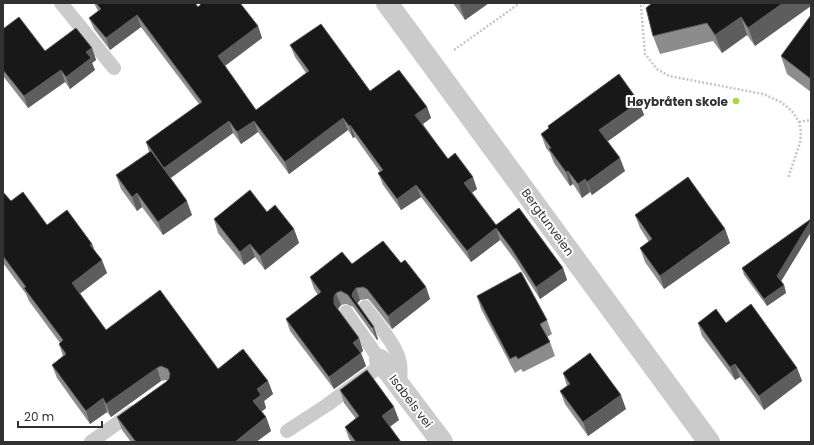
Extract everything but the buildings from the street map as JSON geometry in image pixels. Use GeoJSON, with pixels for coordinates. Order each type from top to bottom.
{"type":"FeatureCollection","features":[{"type":"Feature","properties":{"kind":"street","name":"Bergtunveien"},"geometry":{"type":"LineString","coordinates":[[387,3],[709,442]]}},
{"type":"Feature","properties":{"kind":"street","name":"Isabels vei"},"geometry":{"type":"LineString","coordinates":[[381,362],[442,442]]}},
{"type":"Feature","properties":{"kind":"lane"},"geometry":{"type":"LineString","coordinates":[[61,3],[114,68]]}},
{"type":"Feature","properties":{"kind":"lane"},"geometry":{"type":"LineString","coordinates":[[365,307],[396,350],[400,359],[400,386]]}},
{"type":"Feature","properties":{"kind":"lane"},"geometry":{"type":"LineString","coordinates":[[287,431],[327,405],[381,362],[346,312]]}},
{"type":"Feature","properties":{"kind":"lane"},"geometry":{"type":"LineString","coordinates":[[91,442],[141,406]]}},
{"type":"Feature","properties":{"kind":"path"},"geometry":{"type":"LineString","coordinates":[[432,66],[520,3]]}},
{"type":"Feature","properties":{"kind":"path"},"geometry":{"type":"LineString","coordinates":[[638,3],[641,6],[645,54],[657,69],[669,76],[763,94],[781,102],[792,111],[801,132],[797,155],[788,178]]}},
{"type":"Feature","properties":{"kind":"path"},"geometry":{"type":"LineString","coordinates":[[641,6],[645,3]]}},
{"type":"Feature","properties":{"kind":"path"},"geometry":{"type":"LineString","coordinates":[[798,122],[811,120]]}},
{"type":"Feature","properties":{"kind":"place","name":"Høybråten skole"},"geometry":{"type":"Point","coordinates":[736,101]}}]}
